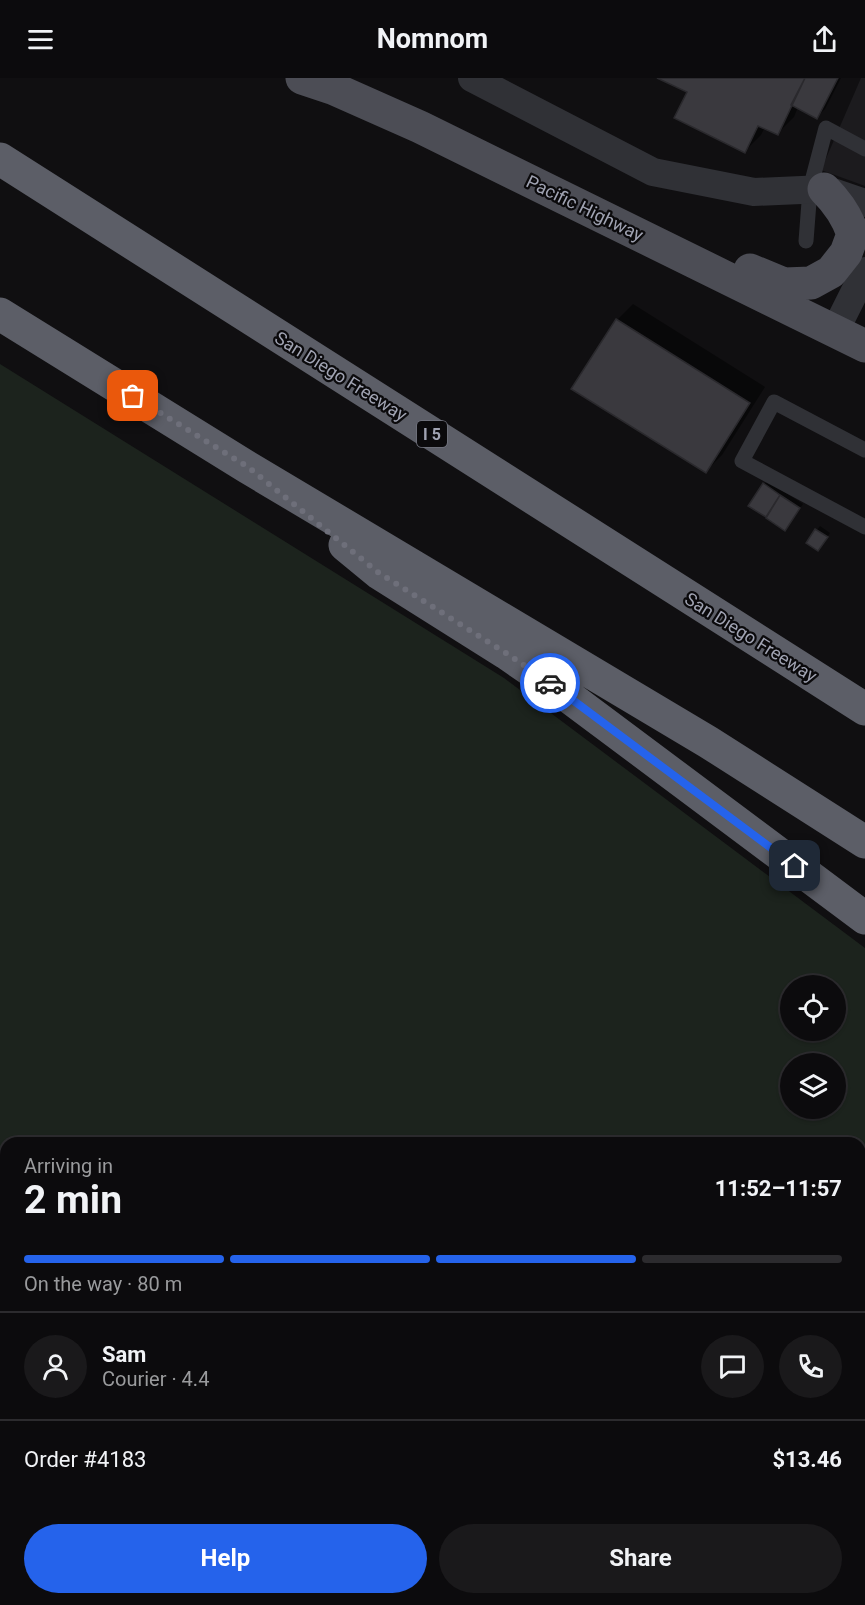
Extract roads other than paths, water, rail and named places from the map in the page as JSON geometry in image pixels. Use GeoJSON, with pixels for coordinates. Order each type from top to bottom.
{"type":"FeatureCollection","features":[{"type":"Feature","properties":{"kind":"highway","name":"San Diego Freeway"},"geometry":{"type":"LineString","coordinates":[[0,159],[865,709]]}},
{"type":"Feature","properties":{"kind":"highway"},"geometry":{"type":"LineString","coordinates":[[0,314],[248,467],[708,742],[865,842]]}},
{"type":"Feature","properties":{"kind":"highway"},"geometry":{"type":"LineString","coordinates":[[248,467],[379,573],[557,688],[865,918]]}},
{"type":"Feature","properties":{"kind":"main road","name":"Pacific Highway"},"geometry":{"type":"LineString","coordinates":[[302,78],[332,88],[420,127],[865,346]]}},
{"type":"Feature","properties":{"kind":"main road"},"geometry":{"type":"LineString","coordinates":[[626,228],[729,262],[784,284],[812,283],[859,251],[848,221],[835,200],[817,189]]}},
{"type":"Feature","properties":{"kind":"street"},"geometry":{"type":"LineString","coordinates":[[472,78],[653,172],[754,192],[817,189],[865,203]]}},
{"type":"Feature","properties":{"kind":"street"},"geometry":{"type":"LineString","coordinates":[[835,331],[859,251]]}},
{"type":"Feature","properties":{"kind":"lane"},"geometry":{"type":"LineString","coordinates":[[806,241],[826,128],[865,149]]}},
{"type":"Feature","properties":{"kind":"lane"},"geometry":{"type":"LineString","coordinates":[[865,450],[774,402],[742,461],[865,527]]}}]}
